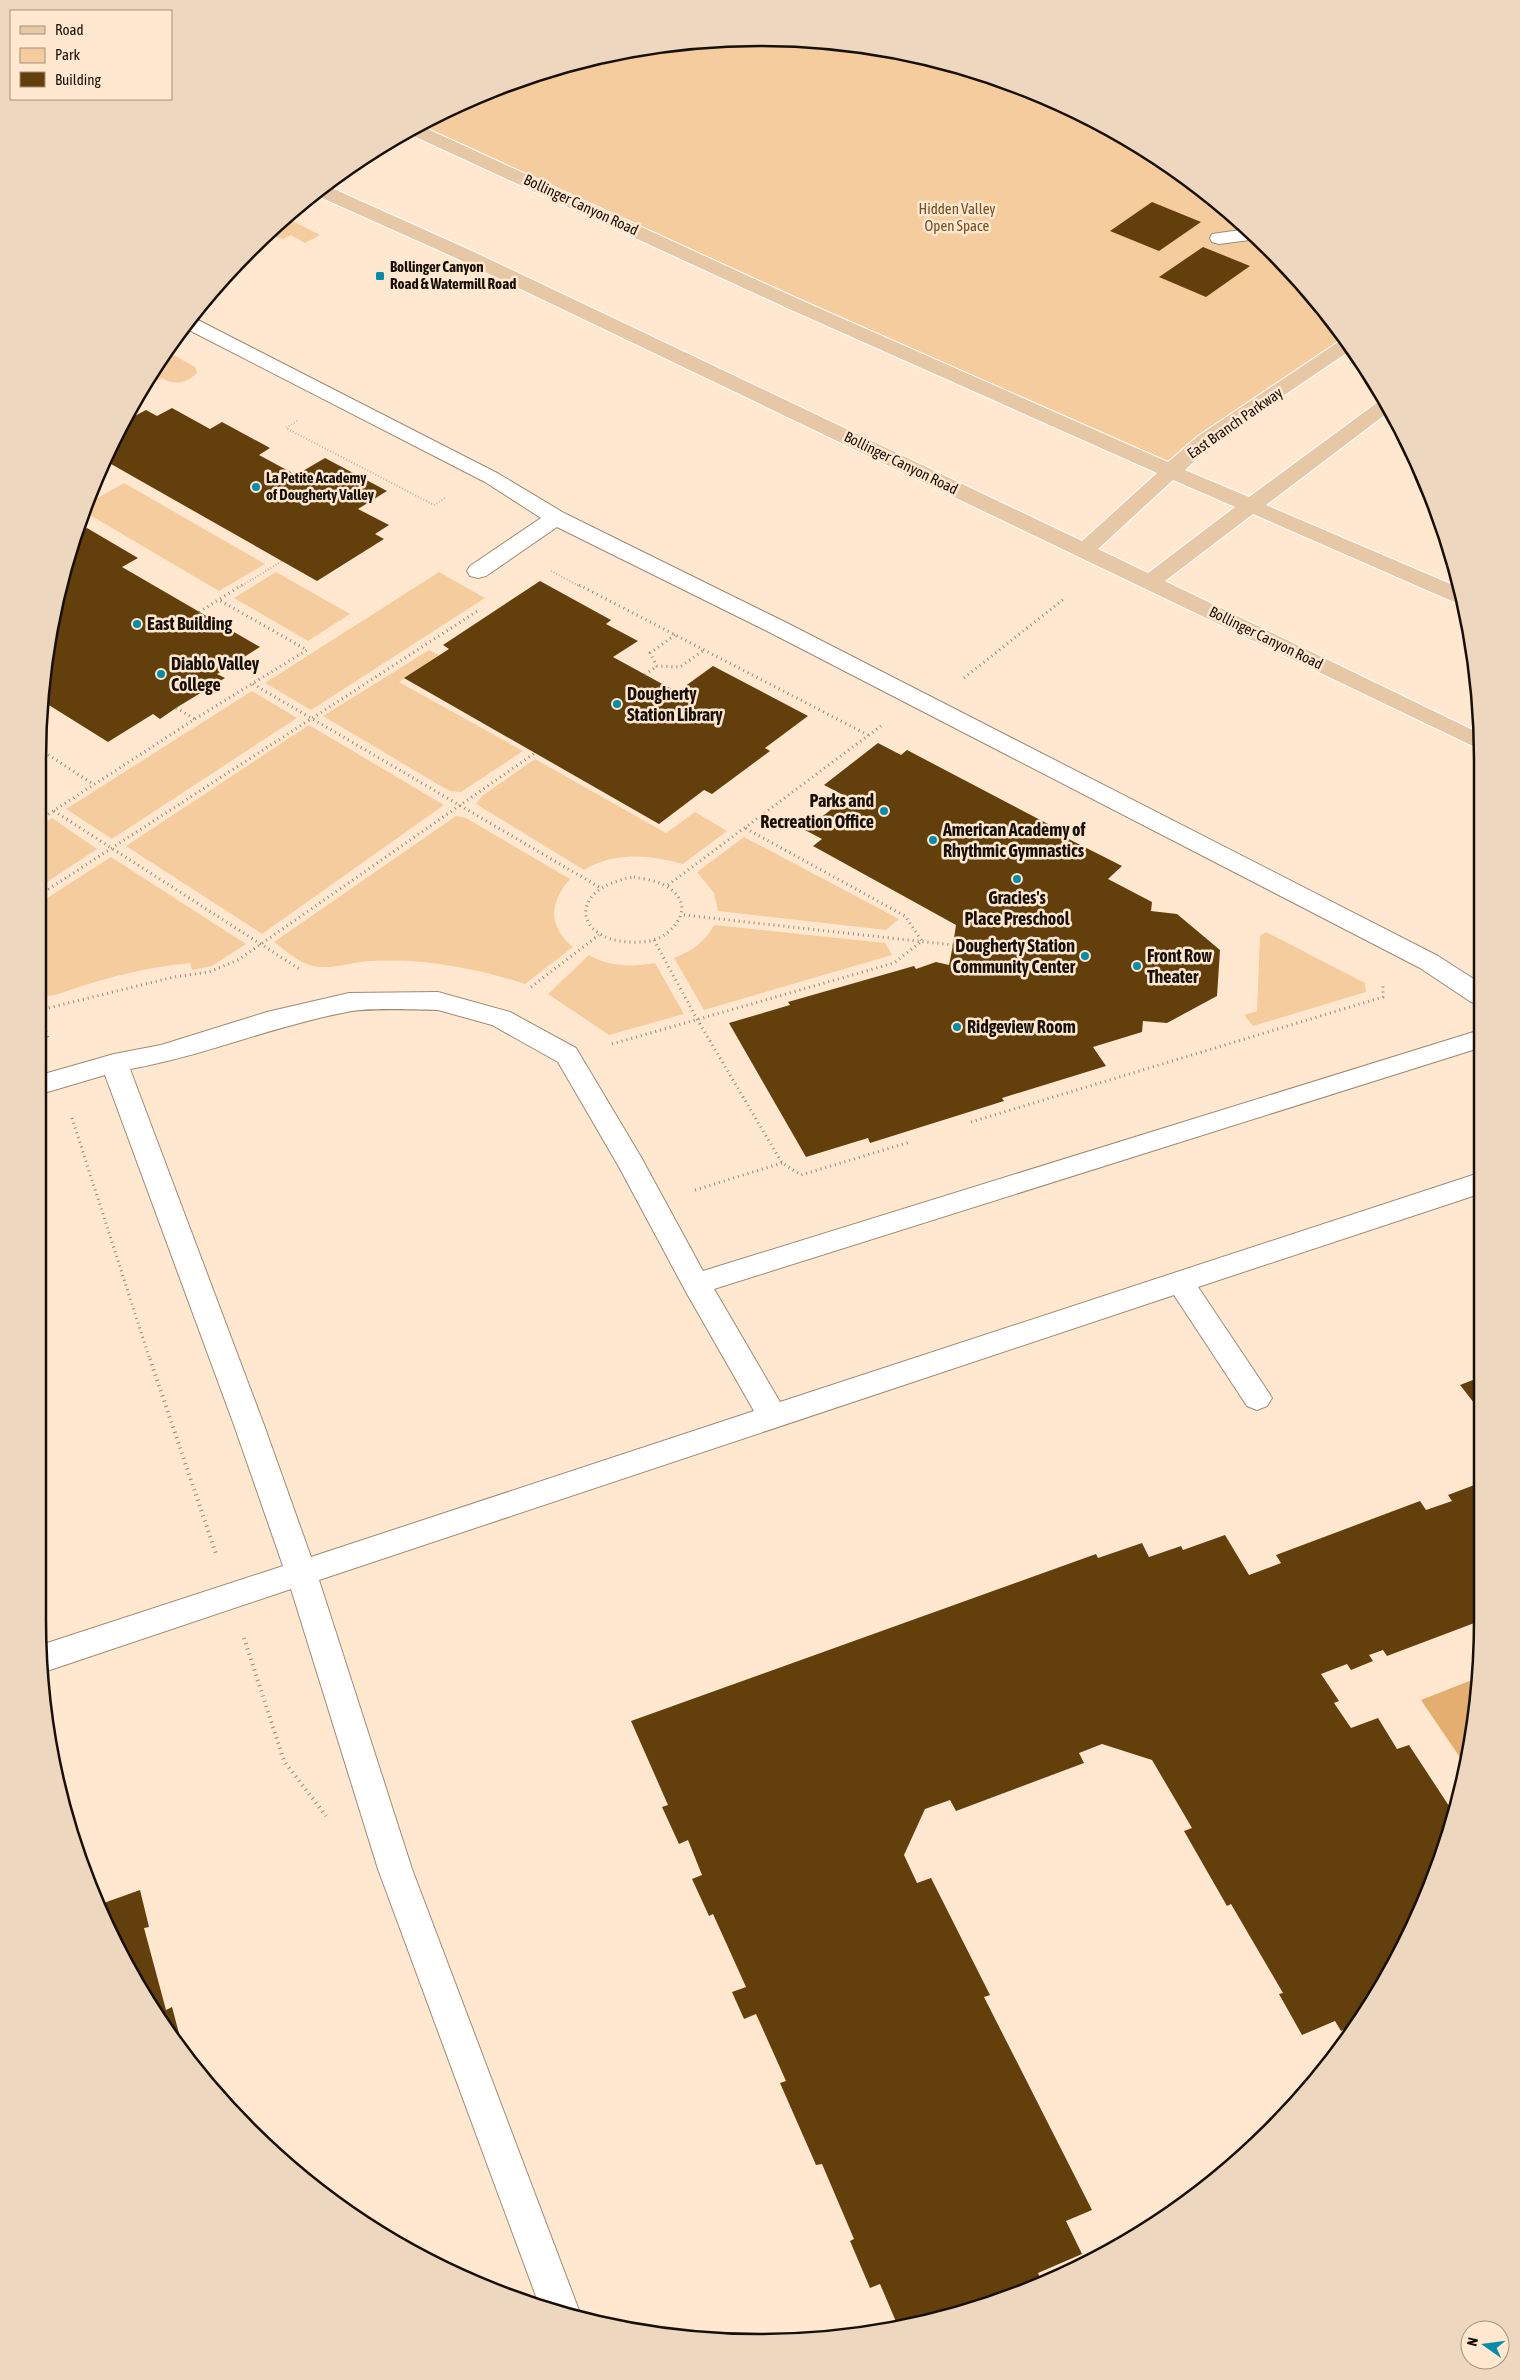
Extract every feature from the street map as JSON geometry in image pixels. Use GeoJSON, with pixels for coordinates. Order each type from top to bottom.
{"type":"FeatureCollection","features":[{"type":"Feature","properties":{"kind":"main road","name":"Bollinger Canyon Road"},"geometry":{"type":"LineString","coordinates":[[421,133],[796,305],[1170,471],[1254,505],[1453,593]]}},
{"type":"Feature","properties":{"kind":"main road","name":"Bollinger Canyon Road"},"geometry":{"type":"LineString","coordinates":[[327,193],[465,255],[1084,550],[1473,739]]}},
{"type":"Feature","properties":{"kind":"main road","name":"East Branch Parkway"},"geometry":{"type":"LineString","coordinates":[[1084,550],[1205,440],[1342,347]]}},
{"type":"Feature","properties":{"kind":"main road"},"geometry":{"type":"LineString","coordinates":[[1149,582],[1254,505],[1293,473],[1381,408]]}},
{"type":"Feature","properties":{"kind":"lane"},"geometry":{"type":"LineString","coordinates":[[1219,238],[1244,235]]}},
{"type":"Feature","properties":{"kind":"lane"},"geometry":{"type":"LineString","coordinates":[[194,325],[484,474],[556,518],[900,689],[1429,962],[1474,992]]}},
{"type":"Feature","properties":{"kind":"lane"},"geometry":{"type":"LineString","coordinates":[[478,571],[556,518]]}},
{"type":"Feature","properties":{"kind":"lane"},"geometry":{"type":"LineString","coordinates":[[52,1081],[114,1063],[162,1054],[267,1021],[349,1002],[438,1001],[501,1018],[567,1056],[653,1203],[696,1284],[773,1417]]}},
{"type":"Feature","properties":{"kind":"lane"},"geometry":{"type":"LineString","coordinates":[[696,1284],[1474,1041]]}},
{"type":"Feature","properties":{"kind":"lane"},"geometry":{"type":"LineString","coordinates":[[114,1063],[249,1425],[301,1573],[395,1869],[558,2304]]}},
{"type":"Feature","properties":{"kind":"lane"},"geometry":{"type":"LineString","coordinates":[[48,1657],[1474,1185]]}},
{"type":"Feature","properties":{"kind":"lane"},"geometry":{"type":"LineString","coordinates":[[1180,1282],[1257,1398]]}},
{"type":"Feature","properties":{"kind":"path"},"geometry":{"type":"LineString","coordinates":[[593,536],[545,568],[868,735]]}},
{"type":"Feature","properties":{"kind":"path"},"geometry":{"type":"LineString","coordinates":[[199,612],[282,561]]}},
{"type":"Feature","properties":{"kind":"path"},"geometry":{"type":"LineString","coordinates":[[957,683],[1065,598]]}},
{"type":"Feature","properties":{"kind":"path"},"geometry":{"type":"LineString","coordinates":[[46,816],[195,719],[307,650],[219,600]]}},
{"type":"Feature","properties":{"kind":"path"},"geometry":{"type":"LineString","coordinates":[[46,891],[486,605]]}},
{"type":"Feature","properties":{"kind":"path"},"geometry":{"type":"LineString","coordinates":[[657,666],[650,653],[675,636]]}},
{"type":"Feature","properties":{"kind":"path"},"geometry":{"type":"LineString","coordinates":[[646,674],[657,666],[680,667],[704,650]]}},
{"type":"Feature","properties":{"kind":"path"},"geometry":{"type":"LineString","coordinates":[[253,684],[600,887]]}},
{"type":"Feature","properties":{"kind":"path"},"geometry":{"type":"LineString","coordinates":[[176,708],[195,719]]}},
{"type":"Feature","properties":{"kind":"path"},"geometry":{"type":"LineString","coordinates":[[668,885],[882,725]]}},
{"type":"Feature","properties":{"kind":"path"},"geometry":{"type":"LineString","coordinates":[[46,753],[94,784]]}},
{"type":"Feature","properties":{"kind":"path"},"geometry":{"type":"LineString","coordinates":[[46,1009],[174,978],[209,972],[238,960],[535,753]]}},
{"type":"Feature","properties":{"kind":"path"},"geometry":{"type":"LineString","coordinates":[[54,810],[308,974],[342,1004]]}},
{"type":"Feature","properties":{"kind":"path"},"geometry":{"type":"LineString","coordinates":[[745,828],[905,916],[922,941]]}},
{"type":"Feature","properties":{"kind":"path"},"geometry":{"type":"LineString","coordinates":[[634,877],[652,879],[668,885],[678,893],[683,904],[684,915],[678,925],[668,934],[654,940],[635,944],[616,942],[599,935],[588,924],[585,911],[588,898],[600,887],[615,880],[634,877]]}},
{"type":"Feature","properties":{"kind":"path"},"geometry":{"type":"LineString","coordinates":[[684,915],[953,945]]}},
{"type":"Feature","properties":{"kind":"path"},"geometry":{"type":"LineString","coordinates":[[492,1016],[599,935]]}},
{"type":"Feature","properties":{"kind":"path"},"geometry":{"type":"LineString","coordinates":[[654,940],[697,1019],[782,1163],[801,1175],[910,1142]]}},
{"type":"Feature","properties":{"kind":"path"},"geometry":{"type":"LineString","coordinates":[[567,1056],[894,963],[922,941]]}},
{"type":"Feature","properties":{"kind":"path"},"geometry":{"type":"LineString","coordinates":[[971,1122],[1383,997],[1383,981]]}},
{"type":"Feature","properties":{"kind":"path"},"geometry":{"type":"LineString","coordinates":[[46,1040],[52,1081],[133,1309],[231,1596],[284,1761],[330,1821]]}},
{"type":"Feature","properties":{"kind":"path"},"geometry":{"type":"LineString","coordinates":[[653,1203],[782,1163]]}},
{"type":"Feature","properties":{"kind":"green space","name":"Hidden Valley Open Space"},"geometry":{"type":"Polygon","coordinates":[[[760,46],[853,52],[899,60],[989,84],[1033,101],[1076,120],[1117,142],[1157,167],[1231,223],[1265,255],[1297,289],[1342,347],[1170,471],[539,185],[418,134],[444,120],[531,84],[621,60],[667,52],[760,46]]]}},
{"type":"Feature","properties":{"kind":"green space"},"geometry":{"type":"Polygon","coordinates":[[[292,221],[320,235],[305,243],[291,235],[283,239],[275,237],[292,221]]]}},
{"type":"Feature","properties":{"kind":"green space"},"geometry":{"type":"Polygon","coordinates":[[[173,355],[195,367],[197,373],[185,381],[176,383],[162,378],[155,382],[173,355]]]}},
{"type":"Feature","properties":{"kind":"green space"},"geometry":{"type":"Polygon","coordinates":[[[124,483],[265,564],[219,591],[90,515],[97,498],[124,483]]]}},
{"type":"Feature","properties":{"kind":"green space"},"geometry":{"type":"Polygon","coordinates":[[[276,572],[350,614],[308,641],[234,598],[276,572]]]}},
{"type":"Feature","properties":{"kind":"green space"},"geometry":{"type":"Polygon","coordinates":[[[439,572],[485,598],[311,710],[265,683],[439,572]]]}},
{"type":"Feature","properties":{"kind":"green space"},"geometry":{"type":"Polygon","coordinates":[[[429,650],[439,655],[399,682],[523,751],[461,792],[450,791],[439,785],[323,716],[429,650]]]}},
{"type":"Feature","properties":{"kind":"green space"},"geometry":{"type":"Polygon","coordinates":[[[252,691],[297,718],[112,839],[66,809],[252,691]]]}},
{"type":"Feature","properties":{"kind":"green space"},"geometry":{"type":"Polygon","coordinates":[[[309,725],[444,805],[262,934],[126,846],[309,725]]]}},
{"type":"Feature","properties":{"kind":"green space"},"geometry":{"type":"Polygon","coordinates":[[[535,759],[666,833],[695,812],[727,831],[683,864],[658,858],[632,856],[608,860],[584,870],[476,804],[482,796],[535,759]]]}},
{"type":"Feature","properties":{"kind":"green space"},"geometry":{"type":"Polygon","coordinates":[[[456,816],[466,818],[570,879],[558,897],[554,914],[559,931],[573,947],[525,984],[449,965],[410,961],[370,961],[335,966],[313,966],[288,953],[274,942],[456,816]]]}},
{"type":"Feature","properties":{"kind":"green space"},"geometry":{"type":"Polygon","coordinates":[[[52,818],[97,849],[46,883],[46,822],[52,818]]]}},
{"type":"Feature","properties":{"kind":"green space"},"geometry":{"type":"Polygon","coordinates":[[[744,837],[899,919],[886,930],[718,911],[714,893],[697,872],[744,837]]]}},
{"type":"Feature","properties":{"kind":"green space"},"geometry":{"type":"Polygon","coordinates":[[[111,857],[246,944],[212,966],[192,970],[190,963],[160,967],[116,976],[48,996],[46,996],[46,899],[111,857]]]}},
{"type":"Feature","properties":{"kind":"green space"},"geometry":{"type":"Polygon","coordinates":[[[714,925],[885,943],[892,955],[704,1010],[674,958],[697,945],[714,925]]]}},
{"type":"Feature","properties":{"kind":"green space"},"geometry":{"type":"Polygon","coordinates":[[[1266,932],[1365,983],[1366,992],[1253,1026],[1244,1015],[1257,1011],[1260,936],[1266,932]]]}},
{"type":"Feature","properties":{"kind":"green space"},"geometry":{"type":"Polygon","coordinates":[[[589,955],[605,962],[621,965],[655,963],[684,1014],[609,1035],[548,994],[589,955]]]}},
{"type":"Feature","properties":{"kind":"shaded area"},"geometry":{"type":"Polygon","coordinates":[[[1471,1680],[1468,1713],[1460,1758],[1421,1700],[1471,1680]]]}},
{"type":"Feature","properties":{"kind":"building"},"geometry":{"type":"Polygon","coordinates":[[[1152,202],[1201,222],[1159,251],[1110,231],[1152,202]]]}},
{"type":"Feature","properties":{"kind":"building"},"geometry":{"type":"Polygon","coordinates":[[[1203,247],[1250,266],[1206,297],[1159,277],[1203,247]]]}},
{"type":"Feature","properties":{"kind":"building"},"geometry":{"type":"Polygon","coordinates":[[[172,408],[210,429],[222,422],[270,448],[259,455],[296,475],[325,458],[387,491],[358,509],[389,525],[375,534],[384,539],[317,581],[111,464],[135,416],[146,410],[157,416],[172,408]]]}},
{"type":"Feature","properties":{"kind":"building","name":"East Building"},"geometry":{"type":"Polygon","coordinates":[[[87,528],[138,558],[122,567],[260,647],[217,674],[225,678],[160,719],[153,714],[108,742],[49,705],[52,667],[60,621],[85,529],[87,528]]]}},
{"type":"Feature","properties":{"kind":"building","name":"Dougherty Station Library"},"geometry":{"type":"Polygon","coordinates":[[[540,581],[611,620],[606,624],[638,641],[613,657],[677,692],[713,666],[808,716],[765,748],[770,751],[712,794],[704,790],[659,824],[404,678],[449,649],[443,645],[540,581]]]}},
{"type":"Feature","properties":{"kind":"building","name":"Dougherty Station Community Center"},"geometry":{"type":"Polygon","coordinates":[[[878,743],[901,755],[907,750],[1048,824],[1045,827],[1122,866],[1108,879],[1152,902],[1151,911],[1177,914],[1220,950],[1217,996],[1167,1023],[1143,1021],[1142,1032],[1093,1047],[1106,1066],[1002,1098],[1004,1101],[870,1143],[868,1138],[806,1157],[729,1023],[790,1005],[788,1002],[914,966],[916,969],[936,962],[949,965],[953,945],[956,925],[813,846],[822,839],[805,830],[847,797],[824,785],[878,743]]]}},
{"type":"Feature","properties":{"kind":"building"},"geometry":{"type":"Polygon","coordinates":[[[1474,1380],[1474,1403],[1460,1385],[1474,1380]]]}},
{"type":"Feature","properties":{"kind":"building"},"geometry":{"type":"Polygon","coordinates":[[[1474,1485],[1474,1623],[1387,1656],[1383,1650],[1369,1655],[1373,1661],[1351,1670],[1347,1664],[1321,1674],[1339,1701],[1334,1703],[1351,1728],[1378,1718],[1397,1749],[1409,1745],[1449,1806],[1436,1849],[1400,1936],[1378,1977],[1344,2029],[1341,2031],[1335,2021],[1302,2035],[1279,1994],[1283,1993],[1231,1904],[1227,1906],[1184,1831],[1192,1828],[1152,1760],[1102,1744],[1079,1753],[1084,1763],[956,1811],[950,1800],[925,1809],[904,1855],[917,1883],[931,1878],[990,1995],[984,1997],[1092,2210],[1066,2221],[1082,2254],[1038,2273],[1039,2276],[989,2296],[896,2321],[880,2284],[870,2288],[850,2241],[854,2239],[822,2164],[816,2165],[780,2083],[786,2081],[756,2014],[744,2019],[732,1992],[746,1987],[713,1914],[709,1916],[692,1879],[702,1875],[688,1840],[679,1844],[662,1807],[668,1805],[631,1721],[1096,1554],[1098,1558],[1142,1543],[1149,1557],[1181,1546],[1183,1550],[1225,1535],[1249,1575],[1281,1563],[1276,1555],[1420,1501],[1426,1510],[1452,1501],[1448,1495],[1474,1485]]]}},
{"type":"Feature","properties":{"kind":"building"},"geometry":{"type":"Polygon","coordinates":[[[140,1890],[149,1927],[144,1928],[166,2010],[172,2007],[179,2034],[142,1977],[120,1936],[105,1902],[140,1890]]]}},
{"type":"Feature","properties":{"kind":"place","name":"Bollinger Canyon Road & Watermill Road"},"geometry":{"type":"Point","coordinates":[380,276]}},
{"type":"Feature","properties":{"kind":"place","name":"La Petite Academy of Dougherty Valley"},"geometry":{"type":"Point","coordinates":[256,487]}},
{"type":"Feature","properties":{"kind":"place","name":"East Building"},"geometry":{"type":"Point","coordinates":[137,624]}},
{"type":"Feature","properties":{"kind":"place","name":"Diablo Valley College"},"geometry":{"type":"Point","coordinates":[161,674]}},
{"type":"Feature","properties":{"kind":"place","name":"Dougherty Station Library"},"geometry":{"type":"Point","coordinates":[617,704]}},
{"type":"Feature","properties":{"kind":"place","name":"Parks and Recreation Office"},"geometry":{"type":"Point","coordinates":[884,811]}},
{"type":"Feature","properties":{"kind":"place","name":"American Academy of Rhythmic Gymnastics"},"geometry":{"type":"Point","coordinates":[933,840]}},
{"type":"Feature","properties":{"kind":"place","name":"Gracies's Place Preschool"},"geometry":{"type":"Point","coordinates":[1017,879]}},
{"type":"Feature","properties":{"kind":"place","name":"Dougherty Station Community Center"},"geometry":{"type":"Point","coordinates":[1085,956]}},
{"type":"Feature","properties":{"kind":"place","name":"Front Row Theater"},"geometry":{"type":"Point","coordinates":[1137,966]}},
{"type":"Feature","properties":{"kind":"place","name":"Ridgeview Room"},"geometry":{"type":"Point","coordinates":[957,1027]}}]}
